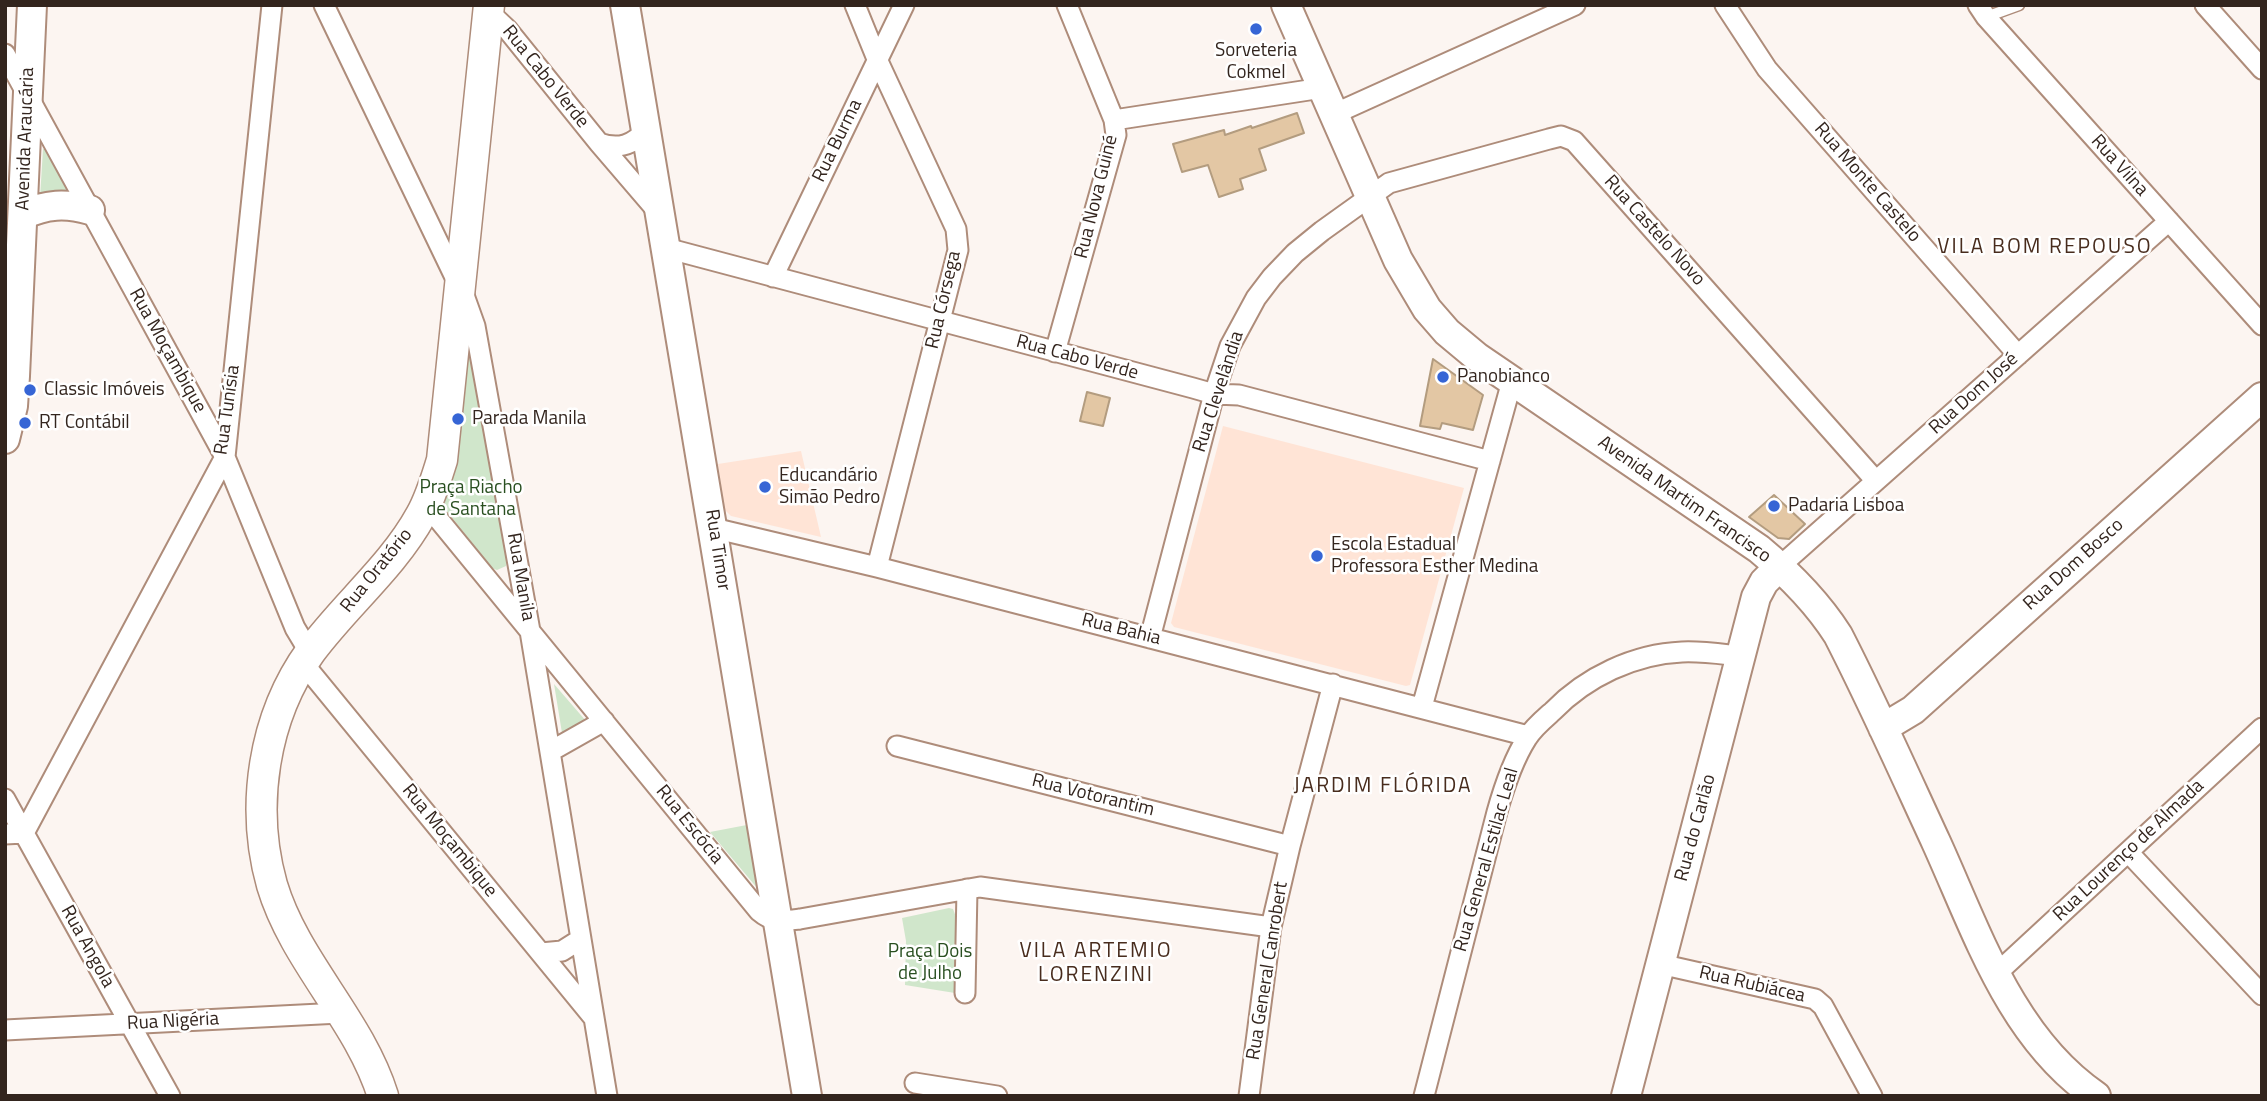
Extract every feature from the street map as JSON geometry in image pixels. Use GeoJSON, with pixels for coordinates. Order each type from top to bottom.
{"type":"FeatureCollection","features":[{"type":"Feature","properties":{"kind":"main road","name":"Rua Oratório"},"geometry":{"type":"LineString","coordinates":[[383,1096],[369,1061],[299,947],[280,906],[267,863],[262,827],[264,768],[282,705],[307,658],[405,541],[429,498],[442,460],[489,8]]}},
{"type":"Feature","properties":{"kind":"street","name":"Avenida Araucária"},"geometry":{"type":"LineString","coordinates":[[5,439],[13,406],[15,376],[17,221],[28,94],[32,5]]}},
{"type":"Feature","properties":{"kind":"street","name":"Rua Tunísia"},"geometry":{"type":"LineString","coordinates":[[15,834],[225,457],[272,5]]}},
{"type":"Feature","properties":{"kind":"street","name":"Rua Manila"},"geometry":{"type":"LineString","coordinates":[[324,5],[460,287],[475,326],[551,751],[607,1096]]}},
{"type":"Feature","properties":{"kind":"street","name":"Rua Timor"},"geometry":{"type":"LineString","coordinates":[[625,5],[807,1096]]}},
{"type":"Feature","properties":{"kind":"street","name":"Rua Córsega"},"geometry":{"type":"LineString","coordinates":[[856,5],[877,59],[956,229],[958,250],[877,567]]}},
{"type":"Feature","properties":{"kind":"street","name":"Rua Burma"},"geometry":{"type":"LineString","coordinates":[[773,277],[904,5]]}},
{"type":"Feature","properties":{"kind":"street","name":"Rua Nova Guiné"},"geometry":{"type":"LineString","coordinates":[[1055,352],[1116,135],[1114,120],[1067,5]]}},
{"type":"Feature","properties":{"kind":"street","name":"Avenida Martim Francisco"},"geometry":{"type":"LineString","coordinates":[[1286,5],[1398,260],[1427,309],[1447,332],[1477,357],[1748,542],[1799,586],[1828,620],[1838,635],[1883,728],[1996,974],[2036,1040],[2093,1095]]}},
{"type":"Feature","properties":{"kind":"street"},"geometry":{"type":"LineString","coordinates":[[1334,114],[1575,5]]}},
{"type":"Feature","properties":{"kind":"street","name":"Rua Monte Castelo"},"geometry":{"type":"LineString","coordinates":[[1726,5],[1767,69],[2018,355]]}},
{"type":"Feature","properties":{"kind":"street"},"geometry":{"type":"LineString","coordinates":[[2204,5],[2262,69]]}},
{"type":"Feature","properties":{"kind":"street","name":"Rua Cabo Verde"},"geometry":{"type":"LineString","coordinates":[[489,8],[660,214]]}},
{"type":"Feature","properties":{"kind":"street","name":"Rua Vilna"},"geometry":{"type":"LineString","coordinates":[[1982,11],[2262,325]]}},
{"type":"Feature","properties":{"kind":"street","name":"Rua Moçambique"},"geometry":{"type":"LineString","coordinates":[[5,54],[225,457],[307,658],[594,1018]]}},
{"type":"Feature","properties":{"kind":"street"},"geometry":{"type":"LineString","coordinates":[[1114,120],[1322,88]]}},
{"type":"Feature","properties":{"kind":"street","name":"Rua Cabo Verde"},"geometry":{"type":"LineString","coordinates":[[599,143],[609,147],[630,144],[646,130]]}},
{"type":"Feature","properties":{"kind":"street","name":"Rua Castelo Novo"},"geometry":{"type":"LineString","coordinates":[[1370,195],[1389,183],[1549,139],[1561,136],[1574,141],[1876,481]]}},
{"type":"Feature","properties":{"kind":"street","name":"Rua Clevelândia"},"geometry":{"type":"LineString","coordinates":[[1150,638],[1214,394],[1230,346],[1242,321],[1272,277],[1304,246],[1370,195]]}},
{"type":"Feature","properties":{"kind":"street"},"geometry":{"type":"LineString","coordinates":[[17,221],[36,209],[63,205],[90,210]]}},
{"type":"Feature","properties":{"kind":"street","name":"Rua Dom José"},"geometry":{"type":"LineString","coordinates":[[1779,567],[2169,221]]}},
{"type":"Feature","properties":{"kind":"street","name":"Rua Cabo Verde"},"geometry":{"type":"LineString","coordinates":[[666,248],[1214,394],[1239,395],[1490,461]]}},
{"type":"Feature","properties":{"kind":"street"},"geometry":{"type":"LineString","coordinates":[[1422,707],[1512,381]]}},
{"type":"Feature","properties":{"kind":"street","name":"Rua Dom Bosco"},"geometry":{"type":"LineString","coordinates":[[1883,728],[1913,710],[2262,397]]}},
{"type":"Feature","properties":{"kind":"street","name":"Rua Escócia"},"geometry":{"type":"LineString","coordinates":[[439,520],[759,911],[768,919],[779,922]]}},
{"type":"Feature","properties":{"kind":"street","name":"Rua Bahia"},"geometry":{"type":"LineString","coordinates":[[713,528],[877,567],[1528,736]]}},
{"type":"Feature","properties":{"kind":"street","name":"Rua do Carlão"},"geometry":{"type":"LineString","coordinates":[[1626,1096],[1759,590],[1779,567]]}},
{"type":"Feature","properties":{"kind":"street","name":"Rua General Estilac Leal"},"geometry":{"type":"LineString","coordinates":[[1424,1096],[1504,787],[1528,736],[1573,692],[1599,675],[1619,667],[1680,652],[1740,656]]}},
{"type":"Feature","properties":{"kind":"street","name":"Rua General Canrobert"},"geometry":{"type":"LineString","coordinates":[[1249,1096],[1271,927],[1334,684]]}},
{"type":"Feature","properties":{"kind":"street"},"geometry":{"type":"LineString","coordinates":[[551,751],[604,721]]}},
{"type":"Feature","properties":{"kind":"street","name":"Rua Lourenço de Almada"},"geometry":{"type":"LineString","coordinates":[[1996,974],[2262,728]]}},
{"type":"Feature","properties":{"kind":"street","name":"Rua Votorantim"},"geometry":{"type":"LineString","coordinates":[[897,747],[1290,846]]}},
{"type":"Feature","properties":{"kind":"street","name":"Rua Angola"},"geometry":{"type":"LineString","coordinates":[[5,799],[15,834],[170,1096]]}},
{"type":"Feature","properties":{"kind":"street"},"geometry":{"type":"LineString","coordinates":[[2128,852],[2262,995]]}},
{"type":"Feature","properties":{"kind":"street"},"geometry":{"type":"LineString","coordinates":[[779,922],[967,889],[989,888],[1271,927]]}},
{"type":"Feature","properties":{"kind":"street"},"geometry":{"type":"LineString","coordinates":[[965,993],[967,889]]}},
{"type":"Feature","properties":{"kind":"street"},"geometry":{"type":"LineString","coordinates":[[541,953],[562,951],[581,939]]}},
{"type":"Feature","properties":{"kind":"street","name":"Rua Rubiácea"},"geometry":{"type":"LineString","coordinates":[[1660,964],[1815,999],[1823,1006],[1872,1096]]}},
{"type":"Feature","properties":{"kind":"street","name":"Rua Nigéria"},"geometry":{"type":"LineString","coordinates":[[5,1030],[340,1013]]}},
{"type":"Feature","properties":{"kind":"street"},"geometry":{"type":"LineString","coordinates":[[915,1083],[997,1096]]}},
{"type":"Feature","properties":{"kind":"lane"},"geometry":{"type":"LineString","coordinates":[[1982,11],[2019,5]]}},
{"type":"Feature","properties":{"kind":"shaded area","name":"Escola Estadual Professora Esther Medina"},"geometry":{"type":"Polygon","coordinates":[[[1223,426],[1464,488],[1410,685],[1174,627],[1171,623],[1223,426]]]}},
{"type":"Feature","properties":{"kind":"shaded area","name":"Educandário Simão Pedro"},"geometry":{"type":"Polygon","coordinates":[[[801,451],[821,537],[731,516],[724,509],[718,464],[801,451]]]}},
{"type":"Feature","properties":{"kind":"green space"},"geometry":{"type":"Polygon","coordinates":[[[45,149],[71,195],[40,198],[45,149]]]}},
{"type":"Feature","properties":{"kind":"green space","name":"Praça Riacho de Santana"},"geometry":{"type":"Polygon","coordinates":[[[469,353],[476,358],[507,561],[506,566],[497,570],[492,568],[442,505],[455,459],[469,353]]]}},
{"type":"Feature","properties":{"kind":"green space"},"geometry":{"type":"Polygon","coordinates":[[[554,684],[586,721],[562,733],[554,684]]]}},
{"type":"Feature","properties":{"kind":"green space"},"geometry":{"type":"Polygon","coordinates":[[[752,824],[760,889],[710,832],[752,824]]]}},
{"type":"Feature","properties":{"kind":"green space","name":"Praça Dois de Julho"},"geometry":{"type":"Polygon","coordinates":[[[953,909],[956,917],[955,993],[905,985],[906,941],[902,918],[953,909]]]}},
{"type":"Feature","properties":{"kind":"building"},"geometry":{"type":"Polygon","coordinates":[[[1297,113],[1304,133],[1259,149],[1266,170],[1240,179],[1243,189],[1219,197],[1208,165],[1182,172],[1173,144],[1224,130],[1225,135],[1297,113]]]}},
{"type":"Feature","properties":{"kind":"building","name":"Panobianco"},"geometry":{"type":"Polygon","coordinates":[[[1433,359],[1483,395],[1473,430],[1442,423],[1440,429],[1420,426],[1433,359]]]}},
{"type":"Feature","properties":{"kind":"building"},"geometry":{"type":"Polygon","coordinates":[[[1087,392],[1110,398],[1103,426],[1080,421],[1087,392]]]}},
{"type":"Feature","properties":{"kind":"building","name":"Padaria Lisboa"},"geometry":{"type":"Polygon","coordinates":[[[1774,495],[1805,524],[1789,539],[1778,538],[1749,517],[1774,495]]]}},
{"type":"Feature","properties":{"kind":"place","name":"Sorveteria Cokmel"},"geometry":{"type":"Point","coordinates":[1256,29]}},
{"type":"Feature","properties":{"kind":"place","name":"Panobianco"},"geometry":{"type":"Point","coordinates":[1443,377]}},
{"type":"Feature","properties":{"kind":"place","name":"Classic Imóveis"},"geometry":{"type":"Point","coordinates":[30,390]}},
{"type":"Feature","properties":{"kind":"place","name":"Parada Manila"},"geometry":{"type":"Point","coordinates":[458,419]}},
{"type":"Feature","properties":{"kind":"place","name":"RT Contábil"},"geometry":{"type":"Point","coordinates":[25,423]}},
{"type":"Feature","properties":{"kind":"place","name":"Educandário Simão Pedro"},"geometry":{"type":"Point","coordinates":[765,487]}},
{"type":"Feature","properties":{"kind":"place","name":"Padaria Lisboa"},"geometry":{"type":"Point","coordinates":[1774,506]}},
{"type":"Feature","properties":{"kind":"place","name":"Escola Estadual Professora Esther Medina"},"geometry":{"type":"Point","coordinates":[1317,556]}},
{"type":"Feature","properties":{"kind":"district","name":"VILA BOM REPOUSO"},"geometry":{"type":"Point","coordinates":[2045,248]}},
{"type":"Feature","properties":{"kind":"district","name":"JARDIM FLÓRIDA"},"geometry":{"type":"Point","coordinates":[1383,787]}},
{"type":"Feature","properties":{"kind":"district","name":"VILA ARTEMIO LORENZINI"},"geometry":{"type":"Point","coordinates":[1096,964]}}]}
